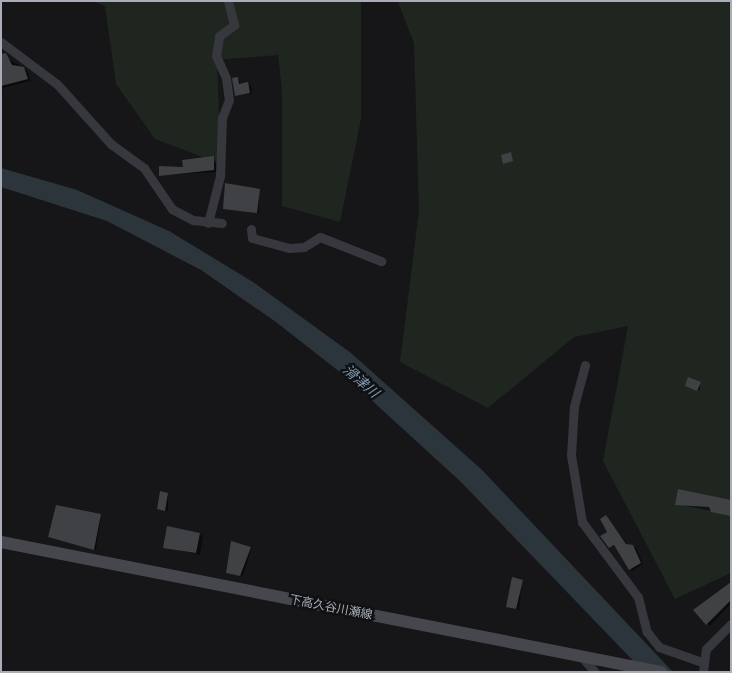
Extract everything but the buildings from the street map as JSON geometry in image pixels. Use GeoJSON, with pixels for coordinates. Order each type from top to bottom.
{"type":"FeatureCollection","features":[{"type":"Feature","properties":{"kind":"main road","name":"下高久谷川瀬線"},"geometry":{"type":"LineString","coordinates":[[1,542],[661,672]]}},
{"type":"Feature","properties":{"kind":"street"},"geometry":{"type":"LineString","coordinates":[[208,224],[220,176],[222,118],[229,100],[216,56],[219,36],[234,25],[228,1]]}},
{"type":"Feature","properties":{"kind":"street"},"geometry":{"type":"LineString","coordinates":[[1,42],[57,84],[111,144],[144,168],[172,208],[208,224],[222,223]]}},
{"type":"Feature","properties":{"kind":"street"},"geometry":{"type":"LineString","coordinates":[[251,229],[252,238],[289,248],[304,247],[320,236],[381,261]]}},
{"type":"Feature","properties":{"kind":"street"},"geometry":{"type":"LineString","coordinates":[[585,365],[574,406],[571,455],[582,522],[638,598],[647,632],[659,647],[702,662]]}},
{"type":"Feature","properties":{"kind":"street"},"geometry":{"type":"LineString","coordinates":[[703,672],[702,662],[706,649],[731,624]]}},
{"type":"Feature","properties":{"kind":"street"},"geometry":{"type":"LineString","coordinates":[[581,656],[596,672]]}},
{"type":"Feature","properties":{"kind":"shaded area"},"geometry":{"type":"Polygon","coordinates":[[[93,1],[361,1],[361,119],[340,222],[282,206],[282,91],[278,55],[217,60],[221,164],[155,139],[116,84],[105,6],[93,1]]]}},
{"type":"Feature","properties":{"kind":"shaded area"},"geometry":{"type":"Polygon","coordinates":[[[731,1],[731,573],[675,599],[603,461],[628,326],[574,337],[488,408],[400,362],[419,211],[414,43],[398,2],[731,1]]]}},
{"type":"Feature","properties":{"kind":"water","name":"滑津川"},"geometry":{"type":"Polygon","coordinates":[[[1,168],[77,190],[169,231],[253,282],[351,353],[482,470],[673,672],[644,672],[460,481],[345,376],[276,322],[201,270],[107,221],[1,187],[1,168]]]}}]}
